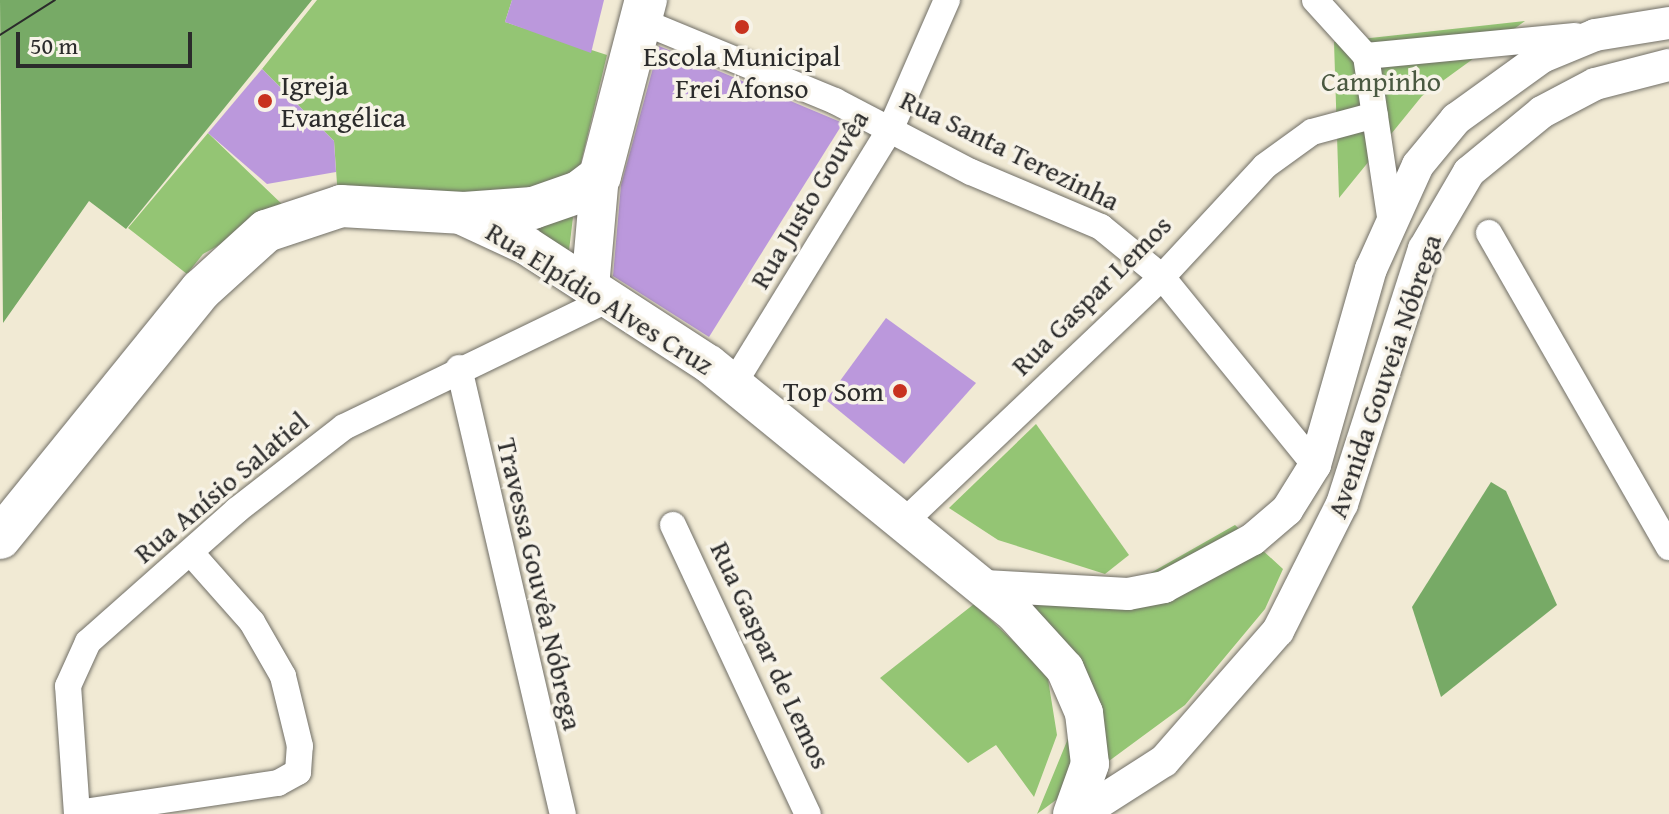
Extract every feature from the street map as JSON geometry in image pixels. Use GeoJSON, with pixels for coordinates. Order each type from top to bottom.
{"type":"FeatureCollection","features":[{"type":"Feature","properties":{"kind":"main road"},"geometry":{"type":"LineString","coordinates":[[600,293],[600,176],[644,10]]}},
{"type":"Feature","properties":{"kind":"main road"},"geometry":{"type":"LineString","coordinates":[[456,213],[533,208],[600,176]]}},
{"type":"Feature","properties":{"kind":"main road","name":"Rua Elpídio Alves Cruz"},"geometry":{"type":"LineString","coordinates":[[0,538],[201,290],[266,231],[341,206],[456,213],[600,293],[734,383],[985,586]]}},
{"type":"Feature","properties":{"kind":"main road"},"geometry":{"type":"LineString","coordinates":[[985,586],[1065,669],[1084,713],[1090,764],[1072,814]]}},
{"type":"Feature","properties":{"kind":"street","name":"Rua Justo Gouvêa"},"geometry":{"type":"LineString","coordinates":[[734,383],[891,128],[947,0]]}},
{"type":"Feature","properties":{"kind":"street"},"geometry":{"type":"LineString","coordinates":[[1315,0],[1366,56],[1390,216]]}},
{"type":"Feature","properties":{"kind":"street","name":"Rua Santa Terezinha"},"geometry":{"type":"LineString","coordinates":[[644,10],[891,128],[971,172],[1101,227],[1162,277],[1315,465]]}},
{"type":"Feature","properties":{"kind":"street","name":"Avenida Gouveia Nóbrega"},"geometry":{"type":"LineString","coordinates":[[985,586],[1088,597],[1164,587],[1253,539],[1287,510],[1315,465],[1390,216],[1456,119],[1494,85],[1595,35],[1669,23]]}},
{"type":"Feature","properties":{"kind":"street"},"geometry":{"type":"LineString","coordinates":[[1366,56],[1595,35]]}},
{"type":"Feature","properties":{"kind":"street","name":"Avenida Gouveia Nóbrega"},"geometry":{"type":"LineString","coordinates":[[1081,814],[1164,761],[1278,631],[1342,504],[1424,249],[1469,172],[1542,112],[1595,84],[1669,65]]}},
{"type":"Feature","properties":{"kind":"street","name":"Rua Gaspar Lemos"},"geometry":{"type":"LineString","coordinates":[[906,520],[1162,277],[1265,166],[1312,132],[1375,115]]}},
{"type":"Feature","properties":{"kind":"street"},"geometry":{"type":"LineString","coordinates":[[1489,233],[1669,547]]}},
{"type":"Feature","properties":{"kind":"street","name":"Rua Anísio Salatiel"},"geometry":{"type":"LineString","coordinates":[[77,813],[70,668],[88,642],[298,459],[600,293]]}},
{"type":"Feature","properties":{"kind":"street","name":"Travessa Gouvêa Nóbrega"},"geometry":{"type":"LineString","coordinates":[[459,368],[563,814]]}},
{"type":"Feature","properties":{"kind":"street","name":"Rua Gaspar de Lemos"},"geometry":{"type":"LineString","coordinates":[[673,525],[808,814]]}},
{"type":"Feature","properties":{"kind":"street"},"geometry":{"type":"LineString","coordinates":[[77,813],[278,783],[298,772],[300,746],[283,676],[252,622],[191,553]]}},
{"type":"Feature","properties":{"kind":"green space"},"geometry":{"type":"Polygon","coordinates":[[[0,0],[312,0],[126,229],[89,201],[3,323],[0,0]]]}},
{"type":"Feature","properties":{"kind":"green space"},"geometry":{"type":"Polygon","coordinates":[[[317,0],[512,0],[505,22],[607,55],[578,175],[566,276],[465,211],[338,198],[334,141],[262,69],[317,0]]]}},
{"type":"Feature","properties":{"kind":"green space","name":"Campinho"},"geometry":{"type":"Polygon","coordinates":[[[1525,21],[1422,96],[1339,198],[1334,42],[1525,21]]]}},
{"type":"Feature","properties":{"kind":"green space"},"geometry":{"type":"Polygon","coordinates":[[[208,133],[286,208],[203,254],[187,274],[128,228],[208,133]]]}},
{"type":"Feature","properties":{"kind":"green space"},"geometry":{"type":"Polygon","coordinates":[[[1036,424],[1129,555],[1105,574],[998,540],[949,508],[1036,424]]]}},
{"type":"Feature","properties":{"kind":"green space"},"geometry":{"type":"Polygon","coordinates":[[[1491,482],[1506,491],[1557,605],[1441,697],[1412,607],[1491,482]]]}},
{"type":"Feature","properties":{"kind":"green space"},"geometry":{"type":"Polygon","coordinates":[[[1235,525],[1283,569],[1265,609],[1185,705],[1037,814],[1074,724],[1058,677],[978,581],[1084,585],[1147,575],[1235,525]]]}},
{"type":"Feature","properties":{"kind":"green space"},"geometry":{"type":"Polygon","coordinates":[[[974,604],[1047,673],[1057,735],[1034,797],[996,745],[968,763],[880,678],[974,604]]]}},
{"type":"Feature","properties":{"kind":"building"},"geometry":{"type":"Polygon","coordinates":[[[512,0],[604,0],[591,53],[505,22],[512,0]]]}},
{"type":"Feature","properties":{"kind":"building"},"geometry":{"type":"Polygon","coordinates":[[[659,46],[843,123],[709,337],[613,276],[621,185],[659,46]]]}},
{"type":"Feature","properties":{"kind":"building","name":"Igreja Evangélica"},"geometry":{"type":"Polygon","coordinates":[[[262,69],[334,141],[336,172],[267,184],[208,133],[262,69]]]}},
{"type":"Feature","properties":{"kind":"building","name":"Top Som"},"geometry":{"type":"Polygon","coordinates":[[[886,318],[976,383],[904,464],[826,400],[886,318]]]}},
{"type":"Feature","properties":{"kind":"tram line"},"geometry":{"type":"LineString","coordinates":[[0,35],[55,0]]}},
{"type":"Feature","properties":{"kind":"place","name":"Escola Municipal Frei Afonso"},"geometry":{"type":"Point","coordinates":[742,27]}},
{"type":"Feature","properties":{"kind":"place","name":"Igreja Evangélica"},"geometry":{"type":"Point","coordinates":[265,101]}},
{"type":"Feature","properties":{"kind":"place","name":"Top Som"},"geometry":{"type":"Point","coordinates":[900,391]}}]}
